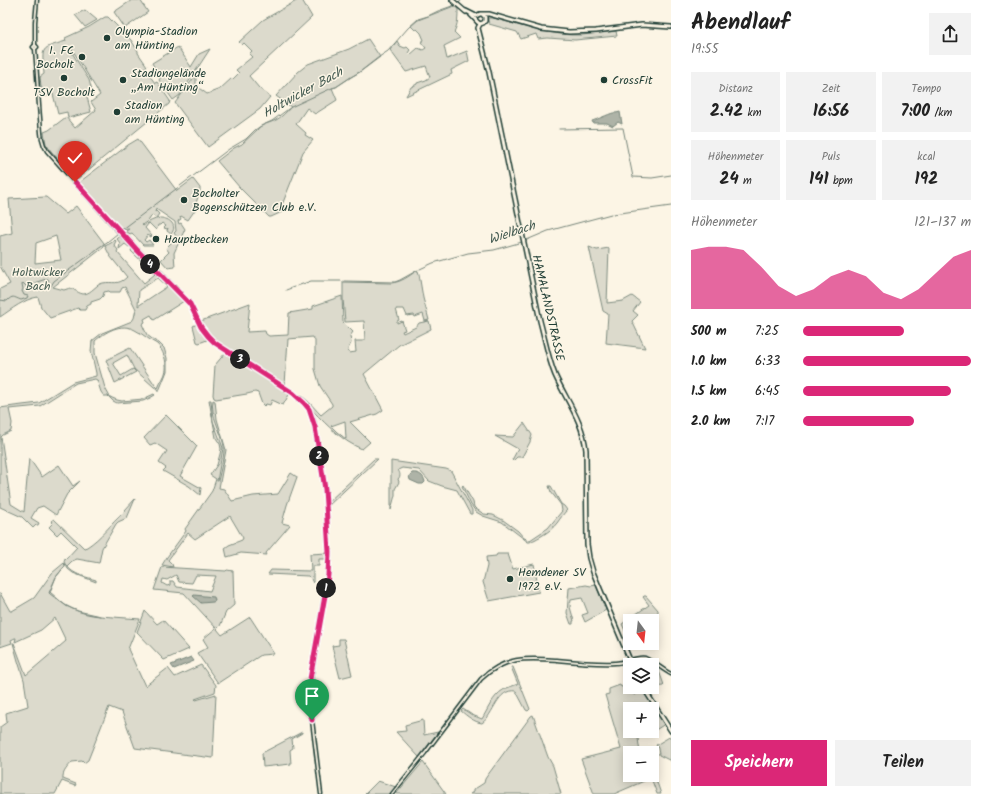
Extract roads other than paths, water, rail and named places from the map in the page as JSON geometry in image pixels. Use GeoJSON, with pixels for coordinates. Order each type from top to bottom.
{"type":"FeatureCollection","features":[{"type":"Feature","properties":{"kind":"main road"},"geometry":{"type":"LineString","coordinates":[[452,0],[478,20],[484,22],[487,16],[491,15]]}},
{"type":"Feature","properties":{"kind":"main road"},"geometry":{"type":"LineString","coordinates":[[478,20],[481,14],[489,14],[541,28],[569,32],[642,25],[671,27]]}},
{"type":"Feature","properties":{"kind":"main road"},"geometry":{"type":"LineString","coordinates":[[483,15],[485,19]]}},
{"type":"Feature","properties":{"kind":"main road","name":"HAMALANDSTRASSE"},"geometry":{"type":"LineString","coordinates":[[478,20],[478,28],[482,40],[540,321],[550,361],[558,382],[577,418],[584,436],[586,450],[589,558],[593,572],[629,658]]}},
{"type":"Feature","properties":{"kind":"main road"},"geometry":{"type":"LineString","coordinates":[[647,694],[671,732]]}},
{"type":"Feature","properties":{"kind":"street"},"geometry":{"type":"LineString","coordinates":[[37,0],[35,22],[35,45],[37,47],[35,49],[42,144],[121,234],[190,304],[201,327],[208,336],[215,343],[293,393],[309,409],[314,422],[325,489],[329,554],[326,590],[310,679],[312,720],[321,794]]}},
{"type":"Feature","properties":{"kind":"street"},"geometry":{"type":"LineString","coordinates":[[392,794],[481,680],[499,666],[511,661],[526,659],[623,662]]}},
{"type":"Feature","properties":{"kind":"street"},"geometry":{"type":"LineString","coordinates":[[659,667],[671,674]]}},
{"type":"Feature","properties":{"kind":"waterway","name":"Holtwicker Bach"},"geometry":{"type":"LineString","coordinates":[[0,300],[7,301],[13,297],[21,300],[27,298],[28,296],[24,295],[22,291],[23,283],[29,288],[31,284],[48,279],[48,285],[51,286],[54,281],[229,149],[246,139],[255,130],[272,121],[291,107],[336,87],[361,71],[388,51],[418,19],[455,5],[461,0]]}},
{"type":"Feature","properties":{"kind":"waterway"},"geometry":{"type":"LineString","coordinates":[[559,129],[623,128],[633,177],[652,178],[671,175]]}},
{"type":"Feature","properties":{"kind":"waterway","name":"Wielbach"},"geometry":{"type":"LineString","coordinates":[[613,214],[671,206]]}},
{"type":"Feature","properties":{"kind":"waterway","name":"Wielbach"},"geometry":{"type":"LineString","coordinates":[[420,269],[433,263],[468,253],[494,250],[522,242],[548,231],[611,214]]}},
{"type":"Feature","properties":{"kind":"waterway","name":"Wielbach"},"geometry":{"type":"LineString","coordinates":[[344,281],[395,282],[418,270]]}},
{"type":"Feature","properties":{"kind":"waterway","name":"Wielbach"},"geometry":{"type":"LineString","coordinates":[[297,286],[311,281],[341,281]]}},
{"type":"Feature","properties":{"kind":"waterway","name":"Wielbach"},"geometry":{"type":"LineString","coordinates":[[286,290],[294,287]]}},
{"type":"Feature","properties":{"kind":"waterway"},"geometry":{"type":"LineString","coordinates":[[64,567],[56,577],[49,593],[79,612],[100,616]]}},
{"type":"Feature","properties":{"kind":"place","name":"Olympia-Stadion am Hünting"},"geometry":{"type":"Point","coordinates":[107,38]}},
{"type":"Feature","properties":{"kind":"place","name":"1. FC Bocholt"},"geometry":{"type":"Point","coordinates":[82,57]}},
{"type":"Feature","properties":{"kind":"place","name":"TSV Bocholt"},"geometry":{"type":"Point","coordinates":[64,78]}},
{"type":"Feature","properties":{"kind":"place","name":"Stadiongelände „Am Hünting“"},"geometry":{"type":"Point","coordinates":[123,80]}},
{"type":"Feature","properties":{"kind":"place","name":"CrossFit"},"geometry":{"type":"Point","coordinates":[604,80]}},
{"type":"Feature","properties":{"kind":"place","name":"Stadion am Hünting"},"geometry":{"type":"Point","coordinates":[117,112]}},
{"type":"Feature","properties":{"kind":"place","name":"Bocholter Bogenschützen Club e.V."},"geometry":{"type":"Point","coordinates":[184,200]}},
{"type":"Feature","properties":{"kind":"place","name":"Hauptbecken"},"geometry":{"type":"Point","coordinates":[156,239]}},
{"type":"Feature","properties":{"kind":"place","name":"Hemdener SV 1972 e.V."},"geometry":{"type":"Point","coordinates":[510,579]}}]}
